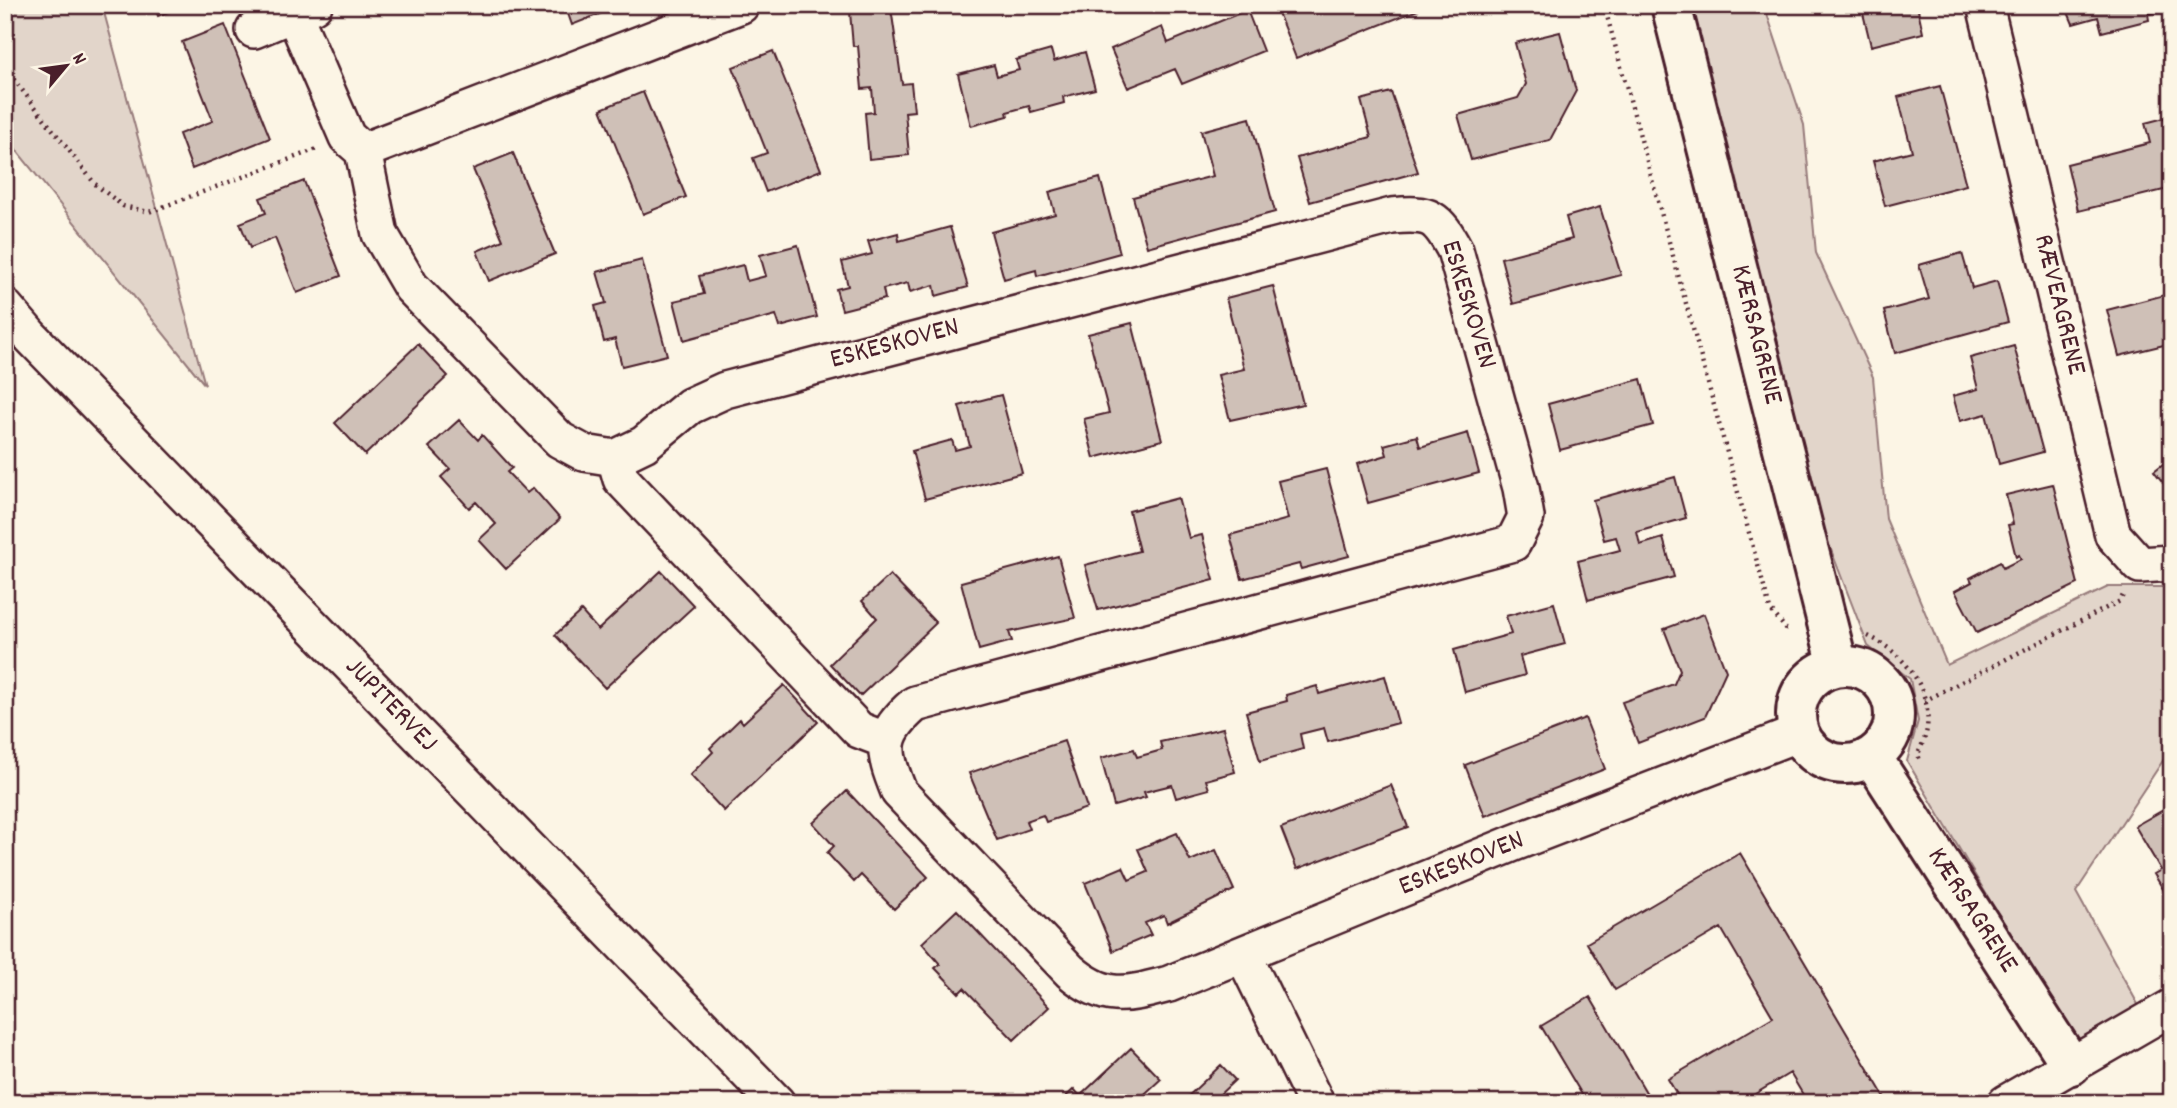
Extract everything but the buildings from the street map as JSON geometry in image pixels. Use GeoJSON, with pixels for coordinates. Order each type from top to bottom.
{"type":"FeatureCollection","features":[{"type":"Feature","properties":{"kind":"street","name":"KÆRSAGRENE"},"geometry":{"type":"LineString","coordinates":[[1671,5],[1838,666]]}},
{"type":"Feature","properties":{"kind":"street","name":"RÆVEAGRENE"},"geometry":{"type":"LineString","coordinates":[[1985,5],[2113,535],[2156,564]]}},
{"type":"Feature","properties":{"kind":"street"},"geometry":{"type":"LineString","coordinates":[[355,144],[722,9]]}},
{"type":"Feature","properties":{"kind":"street"},"geometry":{"type":"LineString","coordinates":[[254,30],[304,10],[355,144],[380,234],[411,287],[560,440],[584,453],[615,458],[621,479],[859,730],[885,740]]}},
{"type":"Feature","properties":{"kind":"street","name":"ESKESKOVEN"},"geometry":{"type":"LineString","coordinates":[[615,458],[644,444],[690,406],[725,390],[1392,216],[1420,213],[1441,223],[1455,250],[1521,488],[1526,517],[1513,543],[1473,556],[915,704],[899,719],[885,740],[887,763],[898,792],[1089,987],[1111,994],[1133,993],[1169,984],[1514,843],[1799,733]]}},
{"type":"Feature","properties":{"kind":"street","name":"JUPITERVEJ"},"geometry":{"type":"LineString","coordinates":[[5,307],[30,336],[777,1103]]}},
{"type":"Feature","properties":{"kind":"street"},"geometry":{"type":"LineString","coordinates":[[1838,666],[1867,670],[1889,691],[1895,720],[1883,747],[1872,757],[1855,763],[1838,764],[1821,758],[1808,747],[1799,733],[1796,715],[1803,690],[1821,671],[1838,666]]}},
{"type":"Feature","properties":{"kind":"street","name":"KÆRSAGRENE"},"geometry":{"type":"LineString","coordinates":[[1872,757],[2071,1065]]}},
{"type":"Feature","properties":{"kind":"street"},"geometry":{"type":"LineString","coordinates":[[1243,954],[1316,1103]]}},
{"type":"Feature","properties":{"kind":"street"},"geometry":{"type":"LineString","coordinates":[[2006,1103],[2172,1007]]}},
{"type":"Feature","properties":{"kind":"path"},"geometry":{"type":"LineString","coordinates":[[5,68],[95,184],[122,206],[149,212],[355,144]]}},
{"type":"Feature","properties":{"kind":"path"},"geometry":{"type":"LineString","coordinates":[[1924,701],[2120,601],[2156,564]]}},
{"type":"Feature","properties":{"kind":"shaded area"},"geometry":{"type":"Polygon","coordinates":[[[5,5],[102,5],[205,385],[5,136],[5,5]]]}},
{"type":"Feature","properties":{"kind":"shaded area"},"geometry":{"type":"Polygon","coordinates":[[[1692,5],[1764,5],[1804,125],[1816,253],[1873,377],[1886,519],[1947,665],[2108,587],[2172,587],[2172,747],[2076,892],[2140,1008],[2078,1048],[1907,761],[1918,721],[1910,679],[1868,646],[1823,529],[1692,5]]]}}]}
